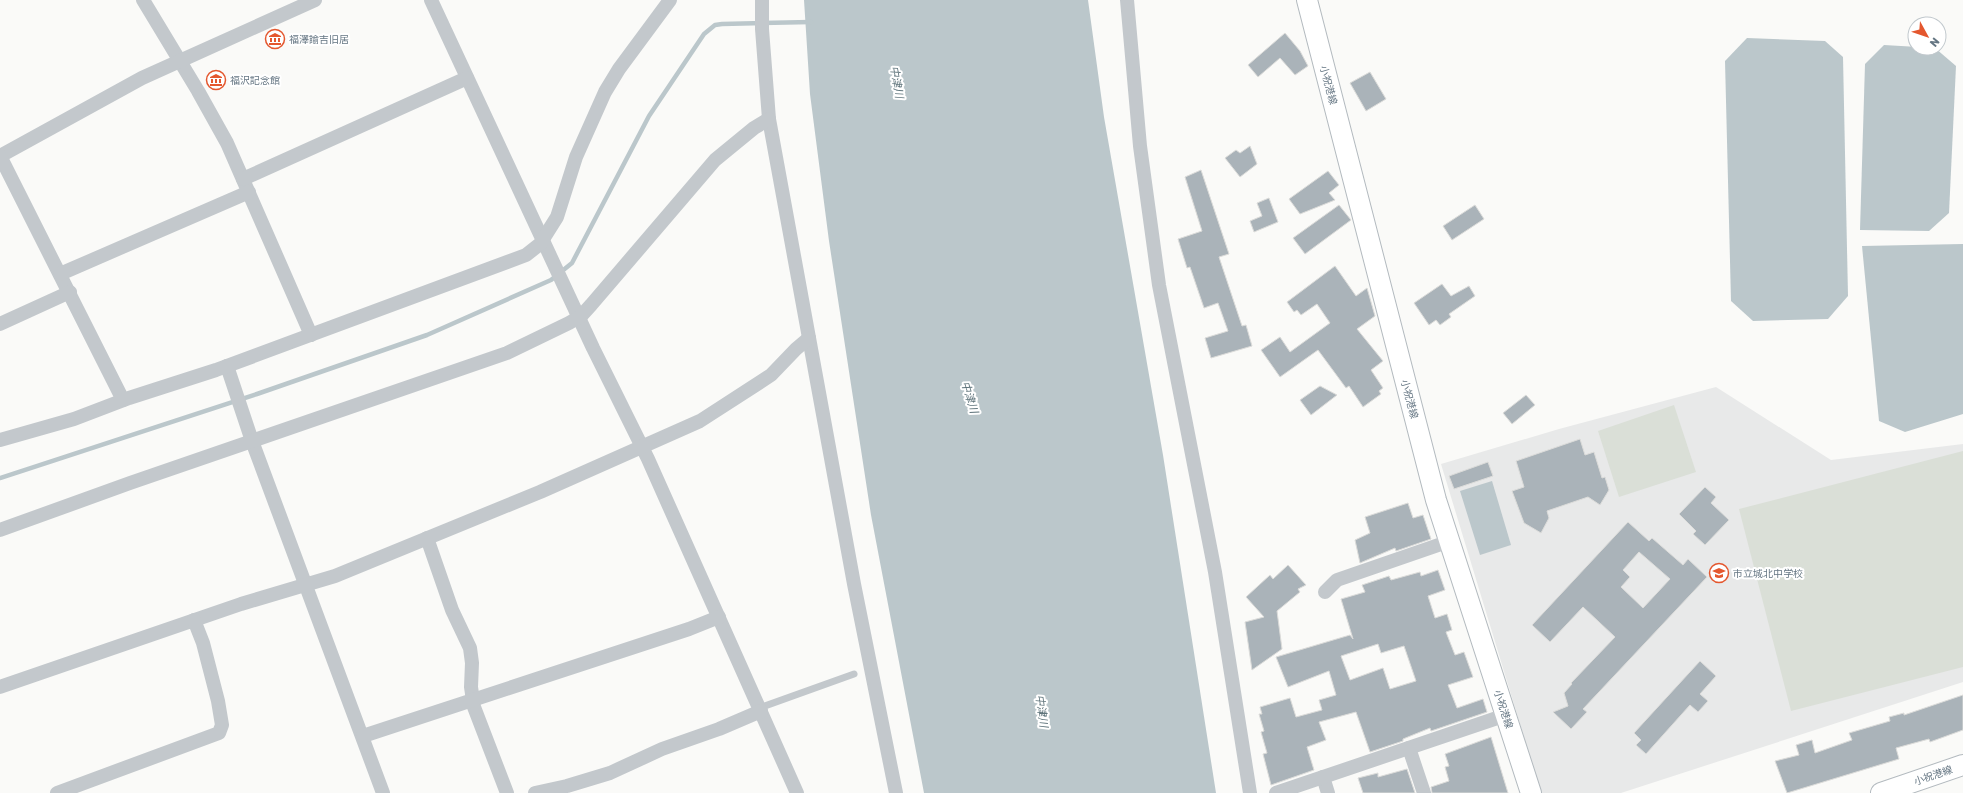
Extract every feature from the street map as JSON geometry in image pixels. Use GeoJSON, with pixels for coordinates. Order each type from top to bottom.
{"type":"FeatureCollection","features":[{"type":"Feature","properties":{"kind":"main road","name":"小祝港線"},"geometry":{"type":"LineString","coordinates":[[1307,0],[1436,500],[1531,793]]}},
{"type":"Feature","properties":{"kind":"main road","name":"小祝港線"},"geometry":{"type":"LineString","coordinates":[[1881,793],[1963,765]]}},
{"type":"Feature","properties":{"kind":"street"},"geometry":{"type":"LineString","coordinates":[[143,0],[214,120],[249,192],[311,335]]}},
{"type":"Feature","properties":{"kind":"street"},"geometry":{"type":"LineString","coordinates":[[123,400],[70,292],[0,156],[142,78],[315,0]]}},
{"type":"Feature","properties":{"kind":"street"},"geometry":{"type":"LineString","coordinates":[[431,0],[579,317],[643,447],[797,793]]}},
{"type":"Feature","properties":{"kind":"street"},"geometry":{"type":"LineString","coordinates":[[0,440],[74,419],[123,400],[227,366],[526,255],[535,250],[543,240],[560,210],[576,157],[605,92],[619,69],[670,0]]}},
{"type":"Feature","properties":{"kind":"street"},"geometry":{"type":"LineString","coordinates":[[762,0],[762,29],[769,119],[854,584],[896,793]]}},
{"type":"Feature","properties":{"kind":"street"},"geometry":{"type":"LineString","coordinates":[[1127,0],[1140,146],[1159,285],[1215,572],[1250,793]]}},
{"type":"Feature","properties":{"kind":"street"},"geometry":{"type":"LineString","coordinates":[[243,179],[467,78]]}},
{"type":"Feature","properties":{"kind":"street"},"geometry":{"type":"LineString","coordinates":[[0,530],[507,353],[579,317],[715,160],[754,128],[769,119]]}},
{"type":"Feature","properties":{"kind":"street"},"geometry":{"type":"LineString","coordinates":[[60,274],[249,192]]}},
{"type":"Feature","properties":{"kind":"street"},"geometry":{"type":"LineString","coordinates":[[0,324],[70,292]]}},
{"type":"Feature","properties":{"kind":"street"},"geometry":{"type":"LineString","coordinates":[[0,687],[194,620],[334,576],[540,492],[700,421],[771,376],[796,349],[810,338]]}},
{"type":"Feature","properties":{"kind":"street"},"geometry":{"type":"LineString","coordinates":[[227,366],[252,441],[383,793]]}},
{"type":"Feature","properties":{"kind":"street"},"geometry":{"type":"LineString","coordinates":[[427,538],[452,610],[465,634],[470,648],[473,701],[476,715],[507,793]]}},
{"type":"Feature","properties":{"kind":"street"},"geometry":{"type":"LineString","coordinates":[[1325,592],[1337,580],[1450,541]]}},
{"type":"Feature","properties":{"kind":"street"},"geometry":{"type":"LineString","coordinates":[[363,736],[689,629],[718,617]]}},
{"type":"Feature","properties":{"kind":"street"},"geometry":{"type":"LineString","coordinates":[[57,793],[219,733],[222,725],[218,701],[204,649],[194,620]]}},
{"type":"Feature","properties":{"kind":"street"},"geometry":{"type":"LineString","coordinates":[[535,793],[567,786],[610,773],[662,749],[719,729],[760,710]]}},
{"type":"Feature","properties":{"kind":"street"},"geometry":{"type":"LineString","coordinates":[[1276,793],[1506,715]]}},
{"type":"Feature","properties":{"kind":"street"},"geometry":{"type":"LineString","coordinates":[[1409,748],[1424,793]]}},
{"type":"Feature","properties":{"kind":"street"},"geometry":{"type":"LineString","coordinates":[[1323,777],[1328,793]]}},
{"type":"Feature","properties":{"kind":"lane"},"geometry":{"type":"LineString","coordinates":[[760,710],[854,674]]}},
{"type":"Feature","properties":{"kind":"shaded area","name":"市立城北中学校"},"geometry":{"type":"Polygon","coordinates":[[[1716,387],[1831,460],[1963,444],[1963,682],[1621,793],[1541,793],[1441,464],[1559,429],[1716,387]]]}},
{"type":"Feature","properties":{"kind":"shaded area"},"geometry":{"type":"Polygon","coordinates":[[[1674,405],[1696,472],[1619,497],[1598,431],[1674,405]]]}},
{"type":"Feature","properties":{"kind":"shaded area"},"geometry":{"type":"Polygon","coordinates":[[[1963,451],[1963,667],[1791,711],[1739,509],[1963,451]]]}},
{"type":"Feature","properties":{"kind":"water","name":"中津川"},"geometry":{"type":"Polygon","coordinates":[[[804,0],[1088,0],[1104,117],[1163,455],[1216,793],[924,793],[871,515],[829,241],[810,94],[804,0]]]}},
{"type":"Feature","properties":{"kind":"water"},"geometry":{"type":"Polygon","coordinates":[[[1747,38],[1825,41],[1843,57],[1848,296],[1828,319],[1753,321],[1731,301],[1725,61],[1747,38]]]}},
{"type":"Feature","properties":{"kind":"water"},"geometry":{"type":"Polygon","coordinates":[[[1884,45],[1907,46],[1907,56],[1944,56],[1956,66],[1949,213],[1929,231],[1860,230],[1865,64],[1884,45]]]}},
{"type":"Feature","properties":{"kind":"water"},"geometry":{"type":"Polygon","coordinates":[[[1963,244],[1963,414],[1905,432],[1879,421],[1862,246],[1963,244]]]}},
{"type":"Feature","properties":{"kind":"water"},"geometry":{"type":"Polygon","coordinates":[[[1492,481],[1511,545],[1480,555],[1460,491],[1492,481]]]}},
{"type":"Feature","properties":{"kind":"building"},"geometry":{"type":"Polygon","coordinates":[[[1285,33],[1300,51],[1308,66],[1295,75],[1280,58],[1258,77],[1248,65],[1285,33]]]}},
{"type":"Feature","properties":{"kind":"building"},"geometry":{"type":"Polygon","coordinates":[[[1370,72],[1386,99],[1366,111],[1350,83],[1370,72]]]}},
{"type":"Feature","properties":{"kind":"building"},"geometry":{"type":"Polygon","coordinates":[[[1250,146],[1257,164],[1240,177],[1225,158],[1236,150],[1240,153],[1250,146]]]}},
{"type":"Feature","properties":{"kind":"building"},"geometry":{"type":"Polygon","coordinates":[[[1201,170],[1229,254],[1219,257],[1242,326],[1246,325],[1252,346],[1211,358],[1205,338],[1228,331],[1218,303],[1204,308],[1190,267],[1187,268],[1178,239],[1202,231],[1185,177],[1201,170]]]}},
{"type":"Feature","properties":{"kind":"building"},"geometry":{"type":"Polygon","coordinates":[[[1328,171],[1339,185],[1329,193],[1335,200],[1300,214],[1289,199],[1328,171]]]}},
{"type":"Feature","properties":{"kind":"building"},"geometry":{"type":"Polygon","coordinates":[[[1269,198],[1278,222],[1254,232],[1250,221],[1262,216],[1257,203],[1269,198]]]}},
{"type":"Feature","properties":{"kind":"building"},"geometry":{"type":"Polygon","coordinates":[[[1339,205],[1351,220],[1305,254],[1293,238],[1339,205]]]}},
{"type":"Feature","properties":{"kind":"building"},"geometry":{"type":"Polygon","coordinates":[[[1475,205],[1484,219],[1452,240],[1443,226],[1475,205]]]}},
{"type":"Feature","properties":{"kind":"building"},"geometry":{"type":"Polygon","coordinates":[[[1335,266],[1356,296],[1367,288],[1375,316],[1357,329],[1383,361],[1371,370],[1383,388],[1379,391],[1381,394],[1363,407],[1349,386],[1346,388],[1318,350],[1280,377],[1261,350],[1280,337],[1290,352],[1330,323],[1317,304],[1301,315],[1297,310],[1294,312],[1287,302],[1335,266]]]}},
{"type":"Feature","properties":{"kind":"building"},"geometry":{"type":"Polygon","coordinates":[[[1442,284],[1451,296],[1469,286],[1475,296],[1449,314],[1451,317],[1440,325],[1436,320],[1429,325],[1414,303],[1442,284]]]}},
{"type":"Feature","properties":{"kind":"building"},"geometry":{"type":"Polygon","coordinates":[[[1320,386],[1337,395],[1311,415],[1300,400],[1320,386]]]}},
{"type":"Feature","properties":{"kind":"building"},"geometry":{"type":"Polygon","coordinates":[[[1526,395],[1535,405],[1512,424],[1503,413],[1526,395]]]}},
{"type":"Feature","properties":{"kind":"building"},"geometry":{"type":"Polygon","coordinates":[[[1580,439],[1585,455],[1594,452],[1602,478],[1605,477],[1609,490],[1600,505],[1588,497],[1547,511],[1549,518],[1541,533],[1524,523],[1512,491],[1524,487],[1516,461],[1580,439]]]}},
{"type":"Feature","properties":{"kind":"building"},"geometry":{"type":"Polygon","coordinates":[[[1488,462],[1493,476],[1454,489],[1449,476],[1488,462]]]}},
{"type":"Feature","properties":{"kind":"building"},"geometry":{"type":"Polygon","coordinates":[[[1705,487],[1716,497],[1711,503],[1729,520],[1705,545],[1693,534],[1696,531],[1679,514],[1705,487]]]}},
{"type":"Feature","properties":{"kind":"building"},"geometry":{"type":"Polygon","coordinates":[[[1408,503],[1413,518],[1423,515],[1431,539],[1396,551],[1395,548],[1360,563],[1355,540],[1370,533],[1365,517],[1408,503]]]}},
{"type":"Feature","properties":{"kind":"building"},"geometry":{"type":"Polygon","coordinates":[[[1628,522],[1649,541],[1652,538],[1683,565],[1688,559],[1707,577],[1583,709],[1587,712],[1571,729],[1553,712],[1568,706],[1564,693],[1572,684],[1571,683],[1615,637],[1583,607],[1550,642],[1532,625],[1628,522]],[[1639,552],[1623,570],[1630,577],[1621,587],[1643,608],[1670,579],[1639,552]]]}},
{"type":"Feature","properties":{"kind":"building"},"geometry":{"type":"Polygon","coordinates":[[[1288,565],[1306,585],[1298,589],[1300,592],[1277,611],[1282,649],[1252,670],[1245,622],[1264,617],[1246,597],[1270,575],[1273,579],[1288,565]]]}},
{"type":"Feature","properties":{"kind":"building"},"geometry":{"type":"Polygon","coordinates":[[[1438,570],[1445,590],[1428,596],[1435,618],[1447,614],[1452,630],[1446,632],[1455,655],[1464,652],[1473,677],[1448,685],[1457,708],[1483,699],[1487,712],[1431,731],[1430,728],[1403,739],[1403,741],[1370,752],[1356,712],[1319,722],[1326,740],[1307,747],[1314,770],[1271,785],[1263,754],[1267,753],[1261,732],[1264,731],[1259,714],[1262,714],[1260,707],[1290,698],[1296,717],[1322,710],[1319,700],[1336,695],[1329,671],[1288,687],[1276,657],[1350,635],[1353,639],[1341,599],[1365,592],[1362,585],[1389,576],[1391,580],[1420,572],[1421,576],[1438,570]],[[1378,644],[1341,656],[1350,680],[1383,668],[1390,689],[1416,681],[1404,646],[1381,653],[1378,644]]]}},
{"type":"Feature","properties":{"kind":"building"},"geometry":{"type":"Polygon","coordinates":[[[1700,661],[1716,676],[1700,694],[1708,701],[1698,712],[1690,705],[1646,754],[1636,745],[1641,740],[1634,733],[1700,661]]]}},
{"type":"Feature","properties":{"kind":"building"},"geometry":{"type":"Polygon","coordinates":[[[1963,695],[1963,730],[1930,742],[1929,739],[1896,748],[1899,759],[1787,793],[1775,761],[1799,755],[1796,745],[1812,740],[1815,753],[1852,740],[1849,733],[1890,721],[1889,717],[1904,713],[1904,715],[1963,695]]]}},
{"type":"Feature","properties":{"kind":"building"},"geometry":{"type":"Polygon","coordinates":[[[1491,737],[1508,793],[1432,793],[1431,787],[1449,781],[1445,767],[1449,766],[1445,754],[1491,737]]]}},
{"type":"Feature","properties":{"kind":"building"},"geometry":{"type":"Polygon","coordinates":[[[1407,769],[1415,793],[1363,793],[1358,778],[1378,773],[1378,777],[1407,769]]]}},
{"type":"Feature","properties":{"kind":"waterway"},"geometry":{"type":"LineString","coordinates":[[0,478],[257,394],[427,335],[551,280],[572,263],[649,116],[704,34],[715,25],[722,24],[811,22]]}},
{"type":"Feature","properties":{"kind":"place","name":"福澤諭吉旧居"},"geometry":{"type":"Point","coordinates":[275,39]}},
{"type":"Feature","properties":{"kind":"place","name":"福沢記念館"},"geometry":{"type":"Point","coordinates":[216,80]}},
{"type":"Feature","properties":{"kind":"place","name":"市立城北中学校"},"geometry":{"type":"Point","coordinates":[1719,573]}}]}
